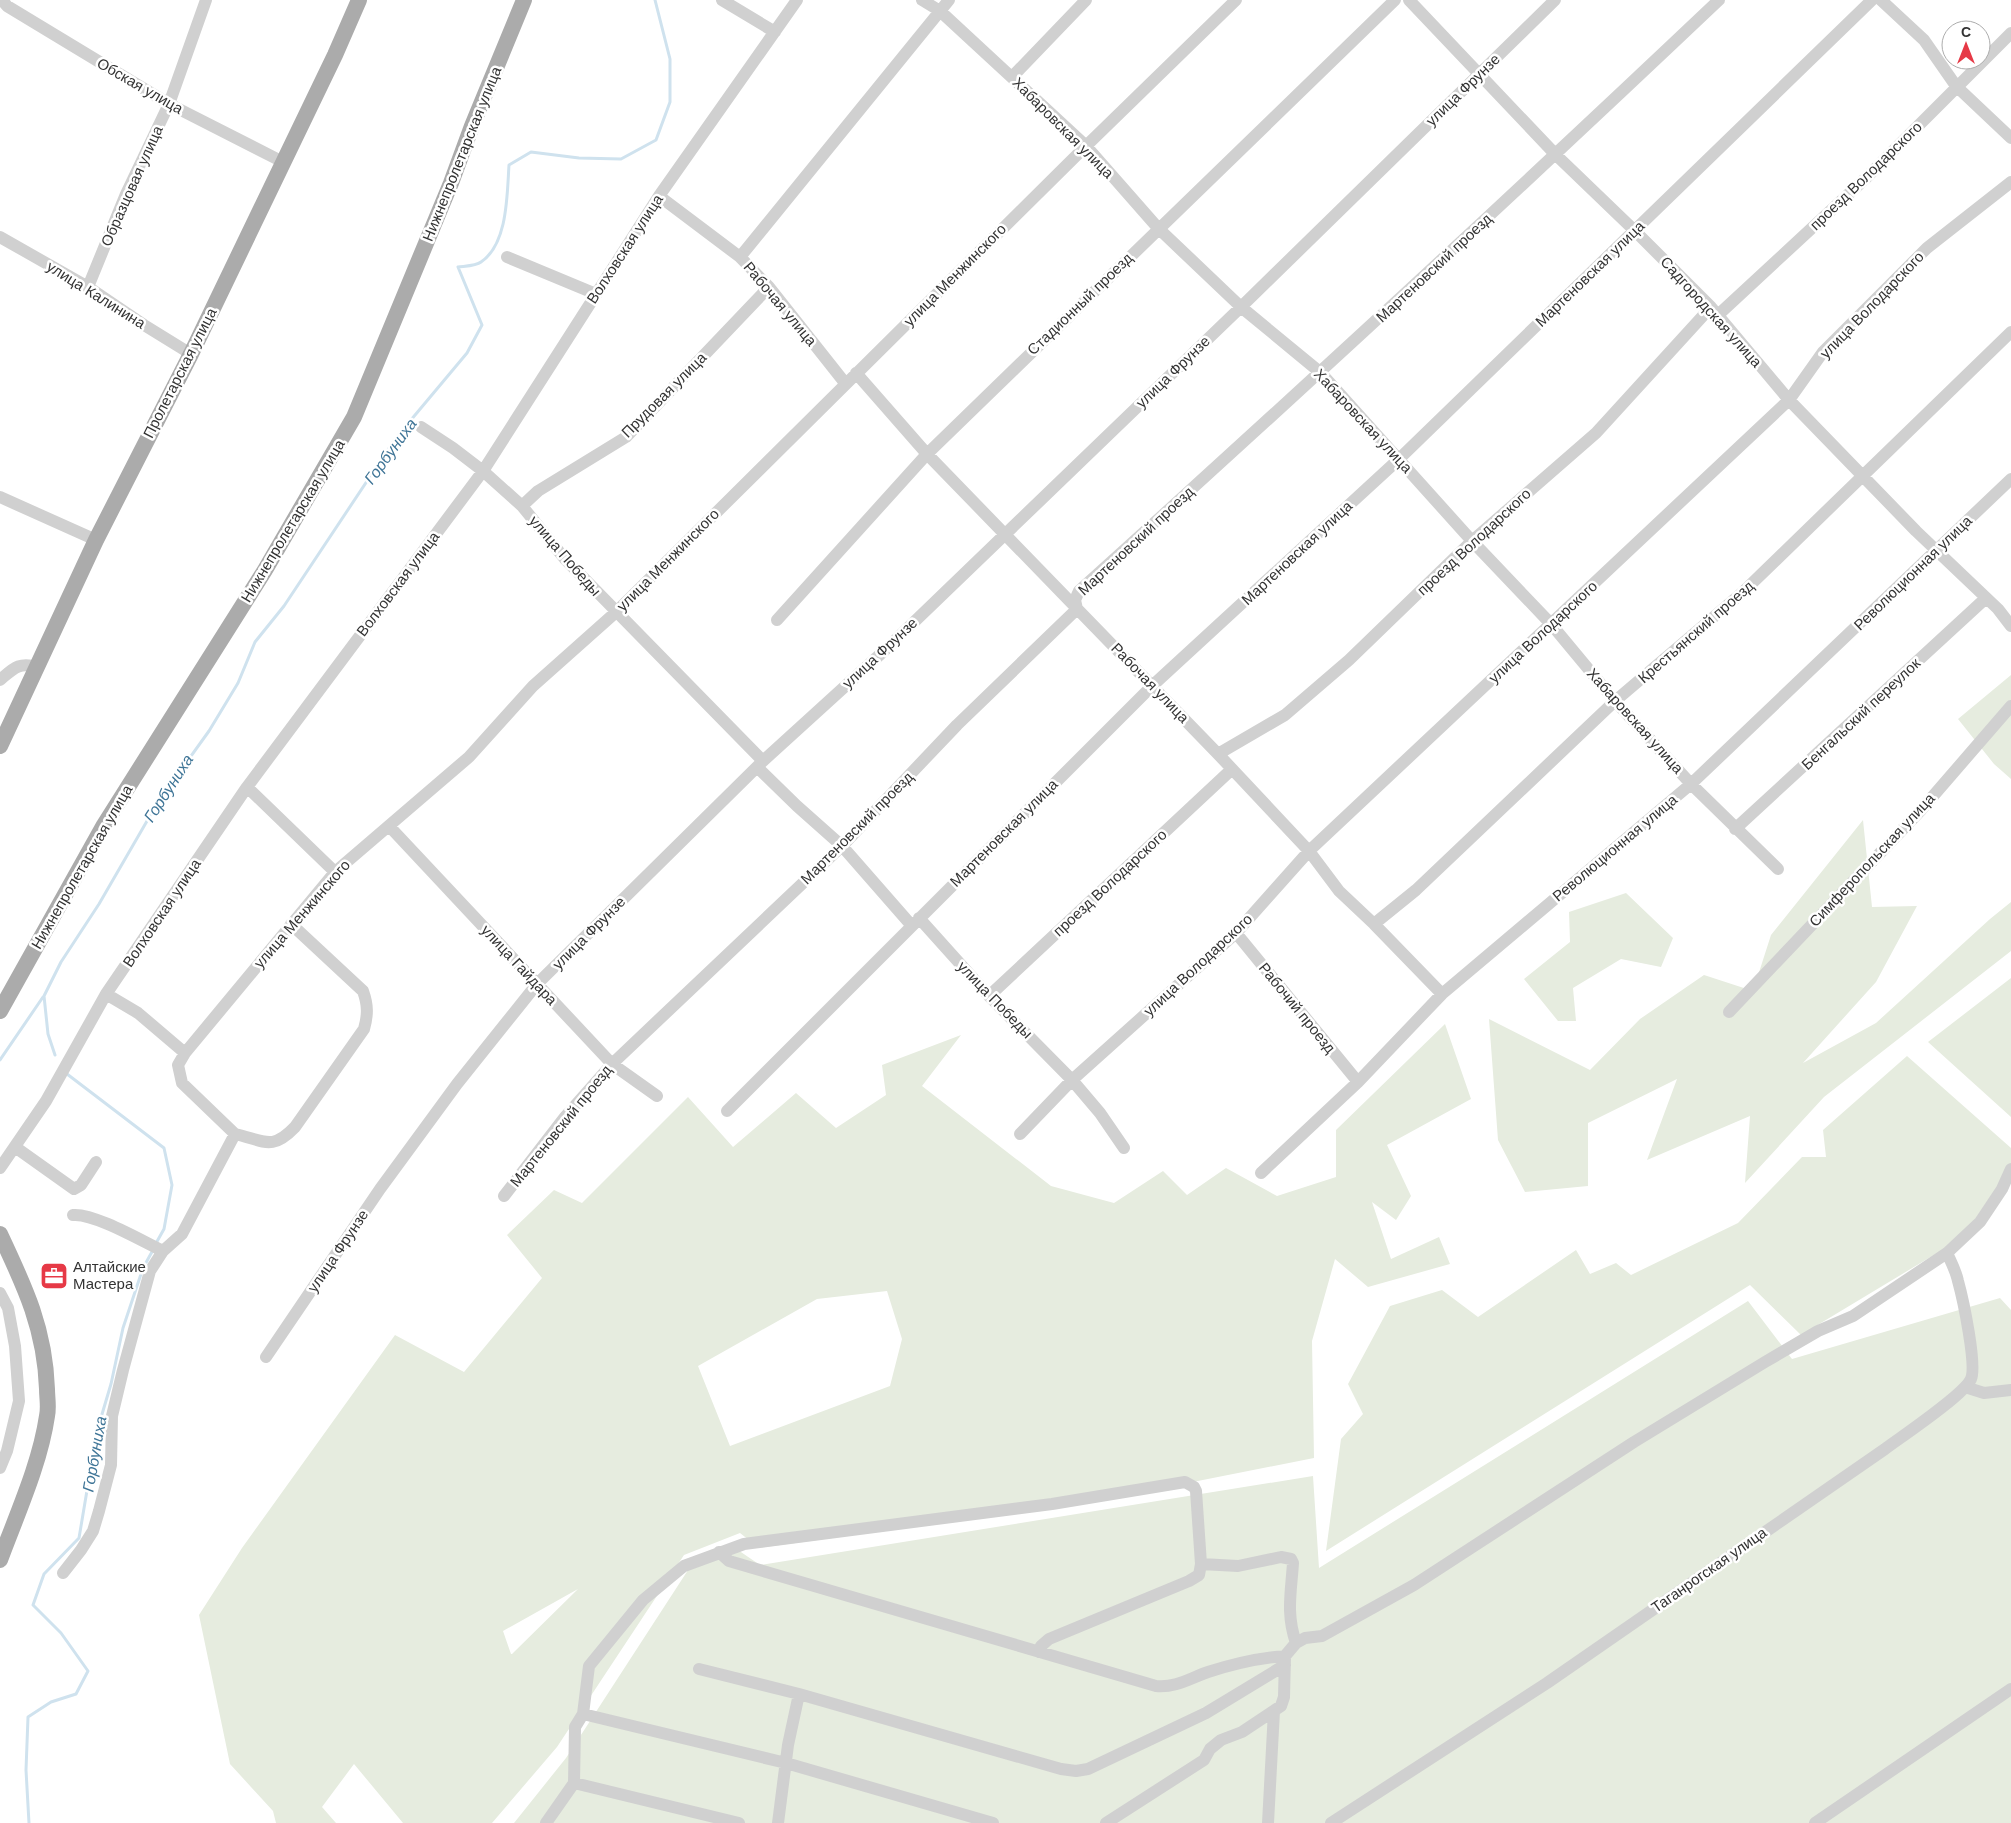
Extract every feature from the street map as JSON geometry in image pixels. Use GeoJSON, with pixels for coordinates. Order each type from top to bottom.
{"type":"FeatureCollection","features":[{"type":"Feature","properties":{"kind":"main road","name":"Пролетарская улица"},"geometry":{"type":"LineString","coordinates":[[0,746],[96,540],[191,354],[335,55],[359,0]]}},
{"type":"Feature","properties":{"kind":"main road","name":"Нижнепролетарская улица"},"geometry":{"type":"LineString","coordinates":[[0,1011],[104,825],[265,570],[354,417],[524,0]]}},
{"type":"Feature","properties":{"kind":"main road"},"geometry":{"type":"LineString","coordinates":[[0,1234],[26,1291],[41,1334],[47,1373],[48,1414],[40,1450],[0,1560]]}},
{"type":"Feature","properties":{"kind":"street","name":"Образцовая улица"},"geometry":{"type":"LineString","coordinates":[[88,287],[126,194],[168,104],[206,0]]}},
{"type":"Feature","properties":{"kind":"street"},"geometry":{"type":"LineString","coordinates":[[722,0],[775,32]]}},
{"type":"Feature","properties":{"kind":"street","name":"Волховская улица"},"geometry":{"type":"LineString","coordinates":[[0,1168],[46,1101],[106,994],[246,787],[482,471],[659,196],[797,0]]}},
{"type":"Feature","properties":{"kind":"street","name":"Хабаровская улица"},"geometry":{"type":"LineString","coordinates":[[922,0],[940,11],[1086,146],[1158,228],[1241,307],[1321,373],[1472,541],[1551,624],[1615,701],[1691,784],[1778,869]]}},
{"type":"Feature","properties":{"kind":"street"},"geometry":{"type":"LineString","coordinates":[[740,257],[949,0]]}},
{"type":"Feature","properties":{"kind":"street"},"geometry":{"type":"LineString","coordinates":[[1012,77],[1086,0]]}},
{"type":"Feature","properties":{"kind":"street","name":"улица Менжинского"},"geometry":{"type":"LineString","coordinates":[[235,1134],[182,1083],[178,1065],[185,1053],[335,872],[469,758],[533,686],[615,613],[845,383],[1236,0]]}},
{"type":"Feature","properties":{"kind":"street","name":"Стадионный проезд"},"geometry":{"type":"LineString","coordinates":[[776,620],[927,454],[1395,0]]}},
{"type":"Feature","properties":{"kind":"street","name":"Садгородская улица"},"geometry":{"type":"LineString","coordinates":[[1410,0],[1556,155],[1714,311],[1789,400],[1916,530],[1986,598],[2011,626]]}},
{"type":"Feature","properties":{"kind":"street","name":"улица Фрунзе"},"geometry":{"type":"LineString","coordinates":[[266,1357],[380,1189],[457,1084],[537,984],[760,764],[885,650],[1003,534],[1241,307],[1555,0]]}},
{"type":"Feature","properties":{"kind":"street","name":"Мартеновский проезд"},"geometry":{"type":"LineString","coordinates":[[504,1196],[565,1117],[612,1064],[842,846],[957,725],[1076,609],[1075,600],[1079,591],[1321,373],[1556,155],[1719,0]]}},
{"type":"Feature","properties":{"kind":"street","name":"Мартеновская улица"},"geometry":{"type":"LineString","coordinates":[[727,1111],[1152,686],[1399,458],[1872,0]]}},
{"type":"Feature","properties":{"kind":"street"},"geometry":{"type":"LineString","coordinates":[[1881,0],[1924,40],[1956,86],[2011,138]]}},
{"type":"Feature","properties":{"kind":"street","name":"Обская улица"},"geometry":{"type":"LineString","coordinates":[[3,7],[168,104],[283,162]]}},
{"type":"Feature","properties":{"kind":"street","name":"проезд Володарского"},"geometry":{"type":"LineString","coordinates":[[1218,754],[1285,715],[1349,660],[1472,541],[1596,432],[1714,311],[1867,178],[1956,86],[2011,33]]}},
{"type":"Feature","properties":{"kind":"street","name":"улица Володарского"},"geometry":{"type":"LineString","coordinates":[[1020,1134],[1072,1080],[1236,933],[1309,851],[1789,400],[1823,352],[1927,248],[2011,182]]}},
{"type":"Feature","properties":{"kind":"street","name":"Рабочая улица"},"geometry":{"type":"LineString","coordinates":[[659,196],[740,257],[769,287],[845,383]]}},
{"type":"Feature","properties":{"kind":"street","name":"улица Калинина"},"geometry":{"type":"LineString","coordinates":[[0,237],[88,287],[191,354]]}},
{"type":"Feature","properties":{"kind":"street"},"geometry":{"type":"LineString","coordinates":[[506,257],[596,294]]}},
{"type":"Feature","properties":{"kind":"street","name":"Прудовая улица"},"geometry":{"type":"LineString","coordinates":[[522,506],[538,491],[626,437],[769,287]]}},
{"type":"Feature","properties":{"kind":"street","name":"Крестьянский проезд"},"geometry":{"type":"LineString","coordinates":[[1374,924],[1416,890],[1615,701],[1743,592],[2011,332]]}},
{"type":"Feature","properties":{"kind":"street","name":"Рабочая улица"},"geometry":{"type":"LineString","coordinates":[[856,373],[927,454],[1218,754],[1309,851],[1339,891],[1442,994]]}},
{"type":"Feature","properties":{"kind":"street","name":"улица Победы"},"geometry":{"type":"LineString","coordinates":[[421,427],[453,448],[522,506],[564,559],[760,764],[797,806],[842,846],[1072,1080],[1100,1113],[1124,1148]]}},
{"type":"Feature","properties":{"kind":"street","name":"Революционная улица"},"geometry":{"type":"LineString","coordinates":[[1261,1173],[1358,1082],[1442,994],[1691,784],[2011,479]]}},
{"type":"Feature","properties":{"kind":"street"},"geometry":{"type":"LineString","coordinates":[[0,497],[96,540]]}},
{"type":"Feature","properties":{"kind":"street","name":"Бенгальский переулок"},"geometry":{"type":"LineString","coordinates":[[1735,829],[1986,598]]}},
{"type":"Feature","properties":{"kind":"street"},"geometry":{"type":"LineString","coordinates":[[0,680],[16,666],[26,664],[38,667]]}},
{"type":"Feature","properties":{"kind":"street","name":"Симферопольская улица"},"geometry":{"type":"LineString","coordinates":[[1729,1012],[1921,810],[2011,706]]}},
{"type":"Feature","properties":{"kind":"street","name":"проезд Володарского"},"geometry":{"type":"LineString","coordinates":[[989,996],[1231,770]]}},
{"type":"Feature","properties":{"kind":"street"},"geometry":{"type":"LineString","coordinates":[[246,787],[335,872]]}},
{"type":"Feature","properties":{"kind":"street","name":"улица Гайдара"},"geometry":{"type":"LineString","coordinates":[[389,826],[612,1064],[657,1096]]}},
{"type":"Feature","properties":{"kind":"street"},"geometry":{"type":"LineString","coordinates":[[63,1573],[81,1550],[93,1530],[99,1511],[110,1464],[112,1416],[122,1370],[150,1271],[163,1251],[182,1234],[235,1134],[274,1143],[284,1138],[296,1127],[364,1030],[368,1016],[368,1005],[363,991],[291,924]]}},
{"type":"Feature","properties":{"kind":"street","name":"Рабочий проезд"},"geometry":{"type":"LineString","coordinates":[[1236,933],[1358,1082]]}},
{"type":"Feature","properties":{"kind":"street"},"geometry":{"type":"LineString","coordinates":[[106,994],[138,1013],[185,1053]]}},
{"type":"Feature","properties":{"kind":"street"},"geometry":{"type":"LineString","coordinates":[[15,1146],[74,1188],[81,1185],[96,1162]]}},
{"type":"Feature","properties":{"kind":"street"},"geometry":{"type":"LineString","coordinates":[[699,1669],[799,1694],[1061,1769],[1076,1771],[1088,1768],[1206,1713],[1285,1660],[1296,1643],[1305,1638],[1322,1636],[1414,1585],[1634,1442],[1818,1332],[1853,1316],[1947,1252],[1980,1222],[2002,1189],[2011,1168]]}},
{"type":"Feature","properties":{"kind":"street"},"geometry":{"type":"LineString","coordinates":[[73,1215],[82,1214],[98,1220],[163,1251]]}},
{"type":"Feature","properties":{"kind":"street"},"geometry":{"type":"LineString","coordinates":[[1947,1252],[1958,1280],[1970,1338],[1971,1378],[1965,1387],[1984,1393],[2011,1390]]}},
{"type":"Feature","properties":{"kind":"street"},"geometry":{"type":"LineString","coordinates":[[0,1292],[8,1308],[15,1346],[19,1401],[7,1450],[0,1468]]}},
{"type":"Feature","properties":{"kind":"street","name":"Таганрогская улица"},"geometry":{"type":"LineString","coordinates":[[1331,1823],[1555,1677],[1884,1449],[1934,1413],[1965,1387]]}},
{"type":"Feature","properties":{"kind":"street"},"geometry":{"type":"LineString","coordinates":[[546,1823],[574,1783],[575,1727],[583,1714],[589,1666],[643,1600],[684,1566],[744,1544],[1052,1504],[1185,1482],[1194,1487],[1196,1491],[1201,1564],[1199,1575],[1189,1581],[1049,1639],[1041,1646],[1039,1652]]}},
{"type":"Feature","properties":{"kind":"street"},"geometry":{"type":"LineString","coordinates":[[719,1552],[729,1561],[1156,1686],[1176,1686],[1208,1672],[1260,1658],[1285,1660]]}},
{"type":"Feature","properties":{"kind":"street"},"geometry":{"type":"LineString","coordinates":[[1201,1564],[1238,1566],[1280,1557],[1291,1559],[1293,1563],[1289,1616],[1290,1626],[1296,1643]]}},
{"type":"Feature","properties":{"kind":"street"},"geometry":{"type":"LineString","coordinates":[[1106,1823],[1204,1760],[1210,1749],[1221,1740],[1242,1732],[1282,1706],[1285,1660]]}},
{"type":"Feature","properties":{"kind":"street"},"geometry":{"type":"LineString","coordinates":[[1815,1823],[2011,1689]]}},
{"type":"Feature","properties":{"kind":"street"},"geometry":{"type":"LineString","coordinates":[[778,1823],[788,1745],[799,1694]]}},
{"type":"Feature","properties":{"kind":"street"},"geometry":{"type":"LineString","coordinates":[[1268,1823],[1274,1711]]}},
{"type":"Feature","properties":{"kind":"street"},"geometry":{"type":"LineString","coordinates":[[583,1714],[786,1763],[993,1823]]}},
{"type":"Feature","properties":{"kind":"street"},"geometry":{"type":"LineString","coordinates":[[574,1783],[739,1823]]}},
{"type":"Feature","properties":{"kind":"shaded area"},"geometry":{"type":"Polygon","coordinates":[[[2011,675],[2011,779],[1994,764],[1958,719],[2011,675]]]}},
{"type":"Feature","properties":{"kind":"shaded area"},"geometry":{"type":"Polygon","coordinates":[[[1863,820],[1872,907],[1917,906],[1876,982],[1803,1063],[1876,1023],[2011,902],[2011,951],[1824,1097],[1745,1183],[1750,1116],[1647,1160],[1677,1079],[1588,1123],[1588,1186],[1525,1192],[1498,1140],[1489,1019],[1590,1070],[1640,1019],[1704,975],[1753,991],[1771,935],[1863,820]]]}},
{"type":"Feature","properties":{"kind":"shaded area"},"geometry":{"type":"Polygon","coordinates":[[[1626,893],[1673,938],[1661,967],[1621,959],[1573,988],[1576,1021],[1558,1021],[1524,979],[1570,942],[1569,912],[1626,893]]]}},
{"type":"Feature","properties":{"kind":"shaded area"},"geometry":{"type":"Polygon","coordinates":[[[2011,978],[2011,1117],[1928,1042],[2011,978]]]}},
{"type":"Feature","properties":{"kind":"shaded area"},"geometry":{"type":"Polygon","coordinates":[[[1445,1024],[1471,1099],[1387,1145],[1411,1196],[1396,1220],[1372,1202],[1391,1259],[1439,1237],[1450,1264],[1368,1287],[1335,1259],[1312,1341],[1314,1458],[1077,1505],[759,1548],[740,1533],[684,1555],[557,1747],[492,1823],[403,1823],[354,1764],[322,1807],[336,1823],[276,1823],[273,1811],[230,1764],[199,1615],[242,1548],[395,1335],[464,1372],[542,1278],[507,1235],[554,1190],[582,1203],[688,1097],[733,1147],[796,1093],[836,1128],[886,1095],[882,1065],[961,1035],[922,1086],[1051,1186],[1114,1203],[1163,1171],[1187,1195],[1226,1168],[1277,1196],[1336,1177],[1336,1130],[1445,1024]],[[887,1291],[817,1299],[698,1366],[730,1446],[890,1386],[902,1339],[887,1291]],[[578,1589],[503,1631],[511,1654],[512,1654],[578,1589]]]}},
{"type":"Feature","properties":{"kind":"shaded area"},"geometry":{"type":"Polygon","coordinates":[[[1907,1056],[2011,1148],[2011,1171],[1967,1235],[1801,1335],[1750,1285],[1326,1551],[1341,1439],[1363,1414],[1348,1384],[1390,1306],[1442,1290],[1478,1317],[1576,1250],[1590,1274],[1616,1263],[1631,1275],[1738,1223],[1802,1157],[1826,1157],[1823,1130],[1907,1056]]]}},
{"type":"Feature","properties":{"kind":"shaded area"},"geometry":{"type":"Polygon","coordinates":[[[2000,1298],[2011,1310],[2011,1823],[514,1823],[566,1758],[690,1567],[735,1548],[760,1565],[1313,1476],[1319,1568],[1748,1301],[1792,1359],[2000,1298]]]}},
{"type":"Feature","properties":{"kind":"waterway","name":"Горбуниха"},"geometry":{"type":"LineString","coordinates":[[55,1055],[48,1034],[44,996],[61,962],[99,904],[158,802],[209,731],[238,683],[255,642],[284,606],[395,439],[467,353],[482,325],[458,267],[481,262],[490,254],[496,243],[504,218],[509,165],[531,152],[579,158],[621,159],[656,140],[670,102],[670,59],[655,0]]}},
{"type":"Feature","properties":{"kind":"waterway","name":"Горбуниха"},"geometry":{"type":"LineString","coordinates":[[0,1060],[43,997]]}},
{"type":"Feature","properties":{"kind":"waterway","name":"Горбуниха"},"geometry":{"type":"LineString","coordinates":[[67,1074],[164,1148],[172,1185],[164,1229],[155,1245]]}},
{"type":"Feature","properties":{"kind":"waterway","name":"Горбуниха"},"geometry":{"type":"LineString","coordinates":[[29,1823],[26,1770],[28,1717],[51,1702],[76,1694],[88,1671],[61,1633],[33,1605],[44,1574],[79,1538],[97,1431],[111,1384],[123,1328],[143,1268],[153,1250]]}},
{"type":"Feature","properties":{"kind":"place","name":"Алтайские Мастера"},"geometry":{"type":"Point","coordinates":[54,1276]}}]}
